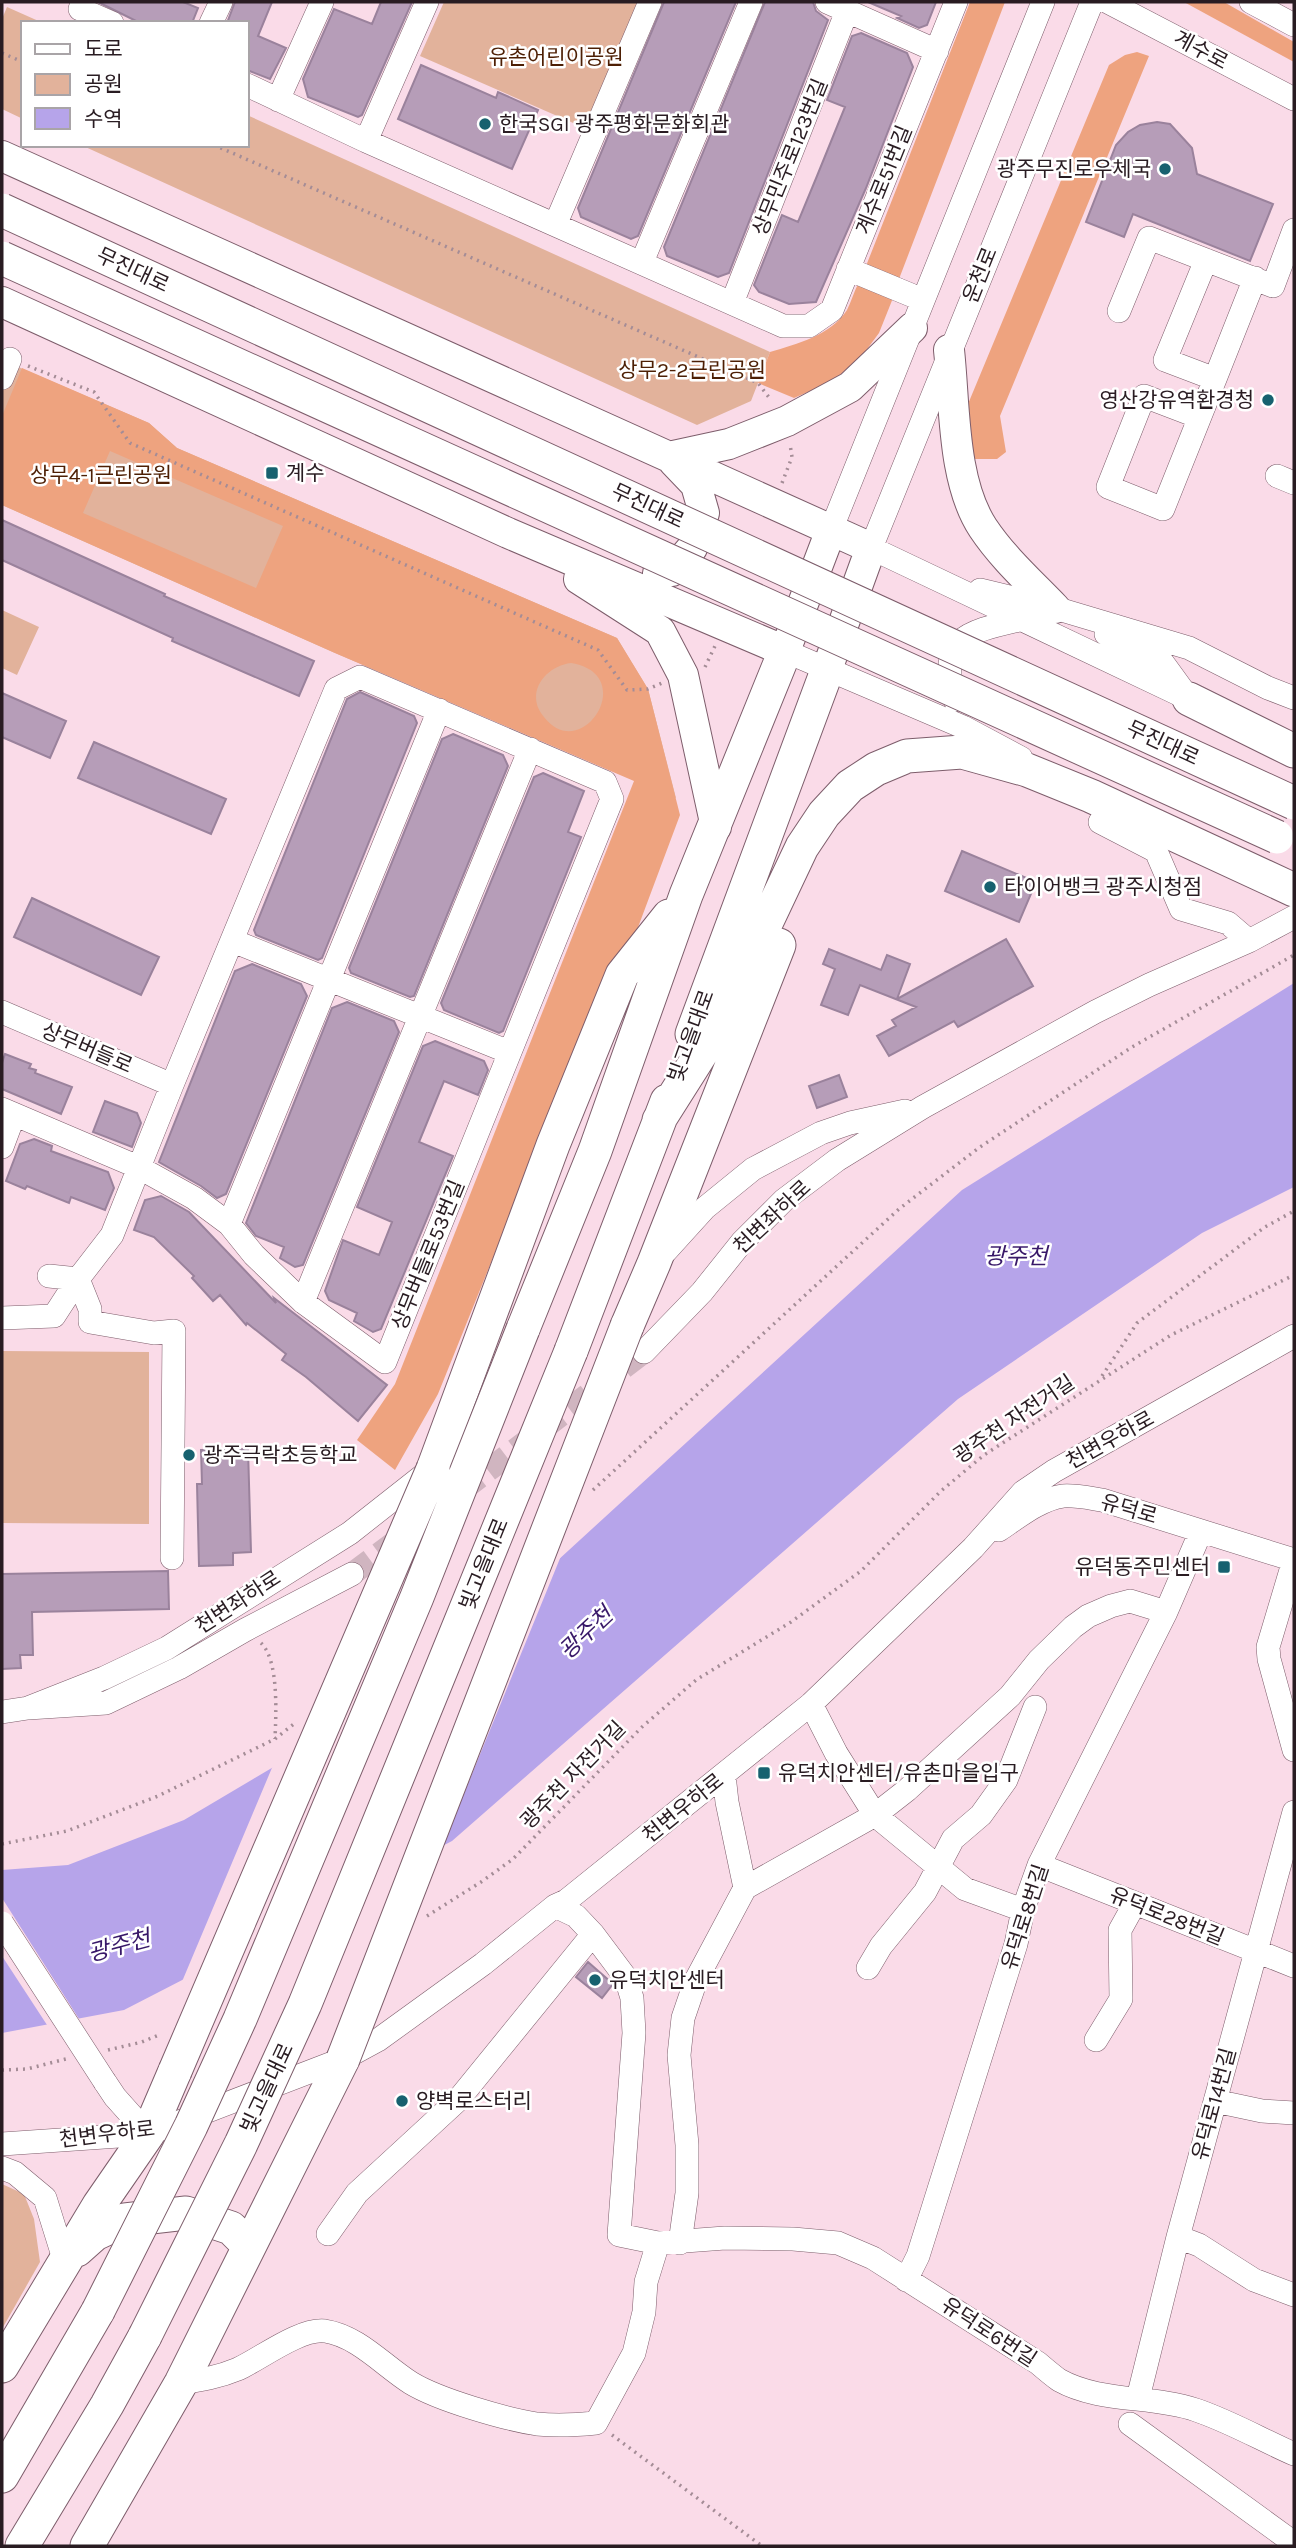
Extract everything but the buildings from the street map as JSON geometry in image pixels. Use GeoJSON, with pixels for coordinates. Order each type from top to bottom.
{"type":"FeatureCollection","features":[{"type":"Feature","properties":{"kind":"highway","name":"무진대로"},"geometry":{"type":"LineString","coordinates":[[2,210],[1294,803]]}},
{"type":"Feature","properties":{"kind":"highway","name":"무진대로"},"geometry":{"type":"LineString","coordinates":[[2,258],[1286,841]]}},
{"type":"Feature","properties":{"kind":"highway"},"geometry":{"type":"LineString","coordinates":[[2,2476],[97,2311],[191,2126],[240,2019],[412,1609],[595,1151],[686,895],[716,827],[785,650]]}},
{"type":"Feature","properties":{"kind":"highway","name":"빛고을대로"},"geometry":{"type":"LineString","coordinates":[[22,2546],[145,2336],[241,2144],[305,2004],[571,1351],[660,1121],[828,668]]}},
{"type":"Feature","properties":{"kind":"highway"},"geometry":{"type":"LineString","coordinates":[[1189,699],[1280,744]]}},
{"type":"Feature","properties":{"kind":"highway"},"geometry":{"type":"LineString","coordinates":[[660,1121],[714,1033],[802,847],[824,814],[850,786],[876,769],[907,757],[962,752],[1027,770],[1095,809]]}},
{"type":"Feature","properties":{"kind":"highway"},"geometry":{"type":"LineString","coordinates":[[87,2546],[181,2383],[343,2059],[635,1339],[654,1263],[746,1024],[815,857],[831,829],[849,806],[877,785],[909,771],[941,765],[977,769],[1095,809],[1281,883]]}},
{"type":"Feature","properties":{"kind":"highway"},"geometry":{"type":"LineString","coordinates":[[2,2366],[99,2205],[148,2134],[433,1469],[553,1145],[622,975],[686,895]]}},
{"type":"Feature","properties":{"kind":"highway"},"geometry":{"type":"LineString","coordinates":[[65,2262],[96,2234],[125,2220],[186,2213],[231,2228],[248,2245]]}},
{"type":"Feature","properties":{"kind":"main road"},"geometry":{"type":"LineString","coordinates":[[2,156],[871,548]]}},
{"type":"Feature","properties":{"kind":"main road"},"geometry":{"type":"LineString","coordinates":[[2,302],[508,533],[785,650],[831,530]]}},
{"type":"Feature","properties":{"kind":"main road"},"geometry":{"type":"LineString","coordinates":[[669,457],[729,444],[787,421],[850,387],[912,328]]}},
{"type":"Feature","properties":{"kind":"main road"},"geometry":{"type":"LineString","coordinates":[[950,350],[965,489],[982,527],[1020,573],[1055,608]]}},
{"type":"Feature","properties":{"kind":"main road"},"geometry":{"type":"LineString","coordinates":[[615,579],[672,571],[692,548],[704,513],[696,485],[669,457]]}},
{"type":"Feature","properties":{"kind":"main road"},"geometry":{"type":"LineString","coordinates":[[508,533],[660,631],[683,675],[716,827]]}},
{"type":"Feature","properties":{"kind":"main road","name":"빛고을대로"},"geometry":{"type":"LineString","coordinates":[[828,668],[871,548]]}},
{"type":"Feature","properties":{"kind":"street"},"geometry":{"type":"LineString","coordinates":[[212,21],[221,2]]}},
{"type":"Feature","properties":{"kind":"street"},"geometry":{"type":"LineString","coordinates":[[278,100],[322,2]]}},
{"type":"Feature","properties":{"kind":"street"},"geometry":{"type":"LineString","coordinates":[[366,141],[426,2]]}},
{"type":"Feature","properties":{"kind":"street"},"geometry":{"type":"LineString","coordinates":[[556,223],[650,2]]}},
{"type":"Feature","properties":{"kind":"street"},"geometry":{"type":"LineString","coordinates":[[642,262],[751,2]]}},
{"type":"Feature","properties":{"kind":"street","name":"계수로51번길"},"geometry":{"type":"LineString","coordinates":[[732,303],[783,326],[809,327],[832,310],[956,2]]}},
{"type":"Feature","properties":{"kind":"street","name":"운천로"},"geometry":{"type":"LineString","coordinates":[[831,530],[1042,2]]}},
{"type":"Feature","properties":{"kind":"street","name":"운천로"},"geometry":{"type":"LineString","coordinates":[[871,548],[1092,2]]}},
{"type":"Feature","properties":{"kind":"street","name":"계수로"},"geometry":{"type":"LineString","coordinates":[[1108,2],[1294,99]]}},
{"type":"Feature","properties":{"kind":"street"},"geometry":{"type":"LineString","coordinates":[[1251,2],[1293,22]]}},
{"type":"Feature","properties":{"kind":"street"},"geometry":{"type":"LineString","coordinates":[[82,5],[108,21]]}},
{"type":"Feature","properties":{"kind":"street"},"geometry":{"type":"LineString","coordinates":[[837,6],[937,51]]}},
{"type":"Feature","properties":{"kind":"street","name":"상무민주로123번길"},"geometry":{"type":"LineString","coordinates":[[732,303],[837,6]]}},
{"type":"Feature","properties":{"kind":"street"},"geometry":{"type":"LineString","coordinates":[[248,85],[366,141],[732,303]]}},
{"type":"Feature","properties":{"kind":"street"},"geometry":{"type":"LineString","coordinates":[[1119,311],[1149,238],[1273,286],[1294,230]]}},
{"type":"Feature","properties":{"kind":"street"},"geometry":{"type":"LineString","coordinates":[[1206,260],[1165,360],[1215,379]]}},
{"type":"Feature","properties":{"kind":"street"},"geometry":{"type":"LineString","coordinates":[[848,269],[923,300]]}},
{"type":"Feature","properties":{"kind":"street"},"geometry":{"type":"LineString","coordinates":[[1199,417],[1144,396],[1108,487],[1163,509],[1255,278]]}},
{"type":"Feature","properties":{"kind":"street"},"geometry":{"type":"LineString","coordinates":[[871,548],[1189,699]]}},
{"type":"Feature","properties":{"kind":"street"},"geometry":{"type":"LineString","coordinates":[[947,583],[1055,608],[1189,648],[1268,688],[1294,698]]}},
{"type":"Feature","properties":{"kind":"street"},"geometry":{"type":"LineString","coordinates":[[1055,608],[1163,663],[1189,699]]}},
{"type":"Feature","properties":{"kind":"street"},"geometry":{"type":"LineString","coordinates":[[963,727],[948,671],[952,650],[969,633],[1019,620]]}},
{"type":"Feature","properties":{"kind":"street"},"geometry":{"type":"LineString","coordinates":[[785,650],[963,727],[1095,809],[1156,851],[1181,909],[1228,923],[1250,941]]}},
{"type":"Feature","properties":{"kind":"street","name":"상무버들로53번길"},"geometry":{"type":"LineString","coordinates":[[2,1318],[54,1316],[78,1279],[113,1236],[138,1167],[337,689],[360,677],[605,782],[612,799],[385,1362],[303,1302],[254,1255],[229,1224],[194,1198],[138,1167]]}},
{"type":"Feature","properties":{"kind":"street"},"geometry":{"type":"LineString","coordinates":[[229,1224],[439,710]]}},
{"type":"Feature","properties":{"kind":"street"},"geometry":{"type":"LineString","coordinates":[[303,1302],[530,749]]}},
{"type":"Feature","properties":{"kind":"street","name":"천변좌하로"},"geometry":{"type":"LineString","coordinates":[[635,1339],[702,1292],[742,1242],[784,1200],[837,1160],[923,1107],[1149,985],[1250,941],[1294,918]]}},
{"type":"Feature","properties":{"kind":"street"},"geometry":{"type":"LineString","coordinates":[[233,941],[509,1052]]}},
{"type":"Feature","properties":{"kind":"street","name":"상무버들로"},"geometry":{"type":"LineString","coordinates":[[2,1012],[172,1085]]}},
{"type":"Feature","properties":{"kind":"street","name":"천변좌하로"},"geometry":{"type":"LineString","coordinates":[[654,1263],[705,1208],[752,1169],[840,1126],[923,1107]]}},
{"type":"Feature","properties":{"kind":"street"},"geometry":{"type":"LineString","coordinates":[[2,1147],[8,1112],[138,1167]]}},
{"type":"Feature","properties":{"kind":"street"},"geometry":{"type":"LineString","coordinates":[[48,1276],[78,1279],[90,1309],[90,1322],[154,1333],[173,1331],[172,1558]]}},
{"type":"Feature","properties":{"kind":"street","name":"천변우하로"},"geometry":{"type":"LineString","coordinates":[[2,2144],[148,2134],[343,2059],[377,2040],[483,1964],[555,1906],[566,1901],[811,1704],[973,1548],[1023,1492],[1294,1336]]}},
{"type":"Feature","properties":{"kind":"street","name":"천변좌하로"},"geometry":{"type":"LineString","coordinates":[[28,1708],[104,1678],[167,1648],[350,1533],[433,1469]]}},
{"type":"Feature","properties":{"kind":"street","name":"유덕로"},"geometry":{"type":"LineString","coordinates":[[973,1548],[1022,1515],[1062,1496],[1102,1500],[1294,1560]]}},
{"type":"Feature","properties":{"kind":"street","name":"유덕로8번길"},"geometry":{"type":"LineString","coordinates":[[906,2280],[918,2256],[1039,1865],[1166,1612],[1201,1531]]}},
{"type":"Feature","properties":{"kind":"street"},"geometry":{"type":"LineString","coordinates":[[1294,1560],[1268,1647],[1294,1750]]}},
{"type":"Feature","properties":{"kind":"street","name":"천변좌하로"},"geometry":{"type":"LineString","coordinates":[[2,1712],[106,1703],[179,1668],[352,1574]]}},
{"type":"Feature","properties":{"kind":"street"},"geometry":{"type":"LineString","coordinates":[[181,2383],[215,2378],[308,2334],[323,2331],[341,2336],[369,2352],[411,2383],[447,2400],[535,2423],[565,2426],[596,2423],[634,2353],[644,2312],[646,2282],[669,2243],[687,2193],[687,2145],[678,2055],[683,2018],[696,1980],[745,1888],[875,1815],[907,1790],[1010,1696],[1040,1660],[1088,1616],[1130,1601],[1166,1612]]}},
{"type":"Feature","properties":{"kind":"street"},"geometry":{"type":"LineString","coordinates":[[811,1704],[836,1753],[875,1815],[965,1889],[1023,1910]]}},
{"type":"Feature","properties":{"kind":"street"},"geometry":{"type":"LineString","coordinates":[[868,1968],[881,1946],[925,1892],[953,1839],[981,1815],[1006,1780],[1035,1707]]}},
{"type":"Feature","properties":{"kind":"street"},"geometry":{"type":"LineString","coordinates":[[724,1775],[745,1888]]}},
{"type":"Feature","properties":{"kind":"street","name":"유덕로14번길"},"geometry":{"type":"LineString","coordinates":[[1138,2398],[1214,2101],[1294,1812]]}},
{"type":"Feature","properties":{"kind":"street","name":"유덕로28번길"},"geometry":{"type":"LineString","coordinates":[[1039,1865],[1294,1966]]}},
{"type":"Feature","properties":{"kind":"street"},"geometry":{"type":"LineString","coordinates":[[1096,2040],[1121,1999],[1120,1930],[1135,1903]]}},
{"type":"Feature","properties":{"kind":"street"},"geometry":{"type":"LineString","coordinates":[[328,2234],[357,2193],[458,2100],[593,1934],[576,1916],[555,1906]]}},
{"type":"Feature","properties":{"kind":"street"},"geometry":{"type":"LineString","coordinates":[[2,1923],[115,2097],[148,2134]]}},
{"type":"Feature","properties":{"kind":"street","name":"유덕로6번길"},"geometry":{"type":"LineString","coordinates":[[593,1934],[626,1978],[633,2010],[632,2073],[619,2235],[669,2243],[725,2238],[838,2243],[873,2258],[1059,2379],[1081,2389],[1106,2395],[1138,2398],[1196,2410],[1294,2455]]}},
{"type":"Feature","properties":{"kind":"street"},"geometry":{"type":"LineString","coordinates":[[1214,2101],[1294,2113]]}},
{"type":"Feature","properties":{"kind":"street"},"geometry":{"type":"LineString","coordinates":[[2,2168],[15,2173],[45,2198],[65,2262]]}},
{"type":"Feature","properties":{"kind":"street"},"geometry":{"type":"LineString","coordinates":[[1178,2237],[1199,2245],[1254,2280],[1294,2295]]}},
{"type":"Feature","properties":{"kind":"street"},"geometry":{"type":"LineString","coordinates":[[1130,2424],[1294,2543]]}},
{"type":"Feature","properties":{"kind":"path"},"geometry":{"type":"LineString","coordinates":[[2,52],[21,61]]}},
{"type":"Feature","properties":{"kind":"path"},"geometry":{"type":"LineString","coordinates":[[219,147],[758,383],[787,421],[792,457],[774,504]]}},
{"type":"Feature","properties":{"kind":"path"},"geometry":{"type":"LineString","coordinates":[[6,368],[94,392],[130,443],[598,650],[627,690],[648,689],[707,666],[723,624]]}},
{"type":"Feature","properties":{"kind":"path"},"geometry":{"type":"LineString","coordinates":[[586,1495],[899,1209],[980,1147],[1132,1047],[1294,954]]}},
{"type":"Feature","properties":{"kind":"path","name":"광주천 자전거길"},"geometry":{"type":"LineString","coordinates":[[1100,1379],[1137,1323],[1265,1227],[1294,1211]]}},
{"type":"Feature","properties":{"kind":"path","name":"광주천 자전거길"},"geometry":{"type":"LineString","coordinates":[[418,1922],[513,1859],[642,1727],[696,1680],[791,1622],[861,1571],[941,1491],[984,1455],[1171,1335],[1294,1275]]}},
{"type":"Feature","properties":{"kind":"path"},"geometry":{"type":"LineString","coordinates":[[245,1630],[268,1650],[277,1702],[275,1739]]}},
{"type":"Feature","properties":{"kind":"path"},"geometry":{"type":"LineString","coordinates":[[2,1844],[68,1831],[158,1796],[275,1739],[296,1722]]}},
{"type":"Feature","properties":{"kind":"path"},"geometry":{"type":"LineString","coordinates":[[103,2051],[142,2042],[167,2031]]}},
{"type":"Feature","properties":{"kind":"path"},"geometry":{"type":"LineString","coordinates":[[2,2070],[27,2069],[78,2057]]}},
{"type":"Feature","properties":{"kind":"path"},"geometry":{"type":"LineString","coordinates":[[596,2423],[762,2546]]}},
{"type":"Feature","properties":{"kind":"green space","name":"유촌어린이공원"},"geometry":{"type":"Polygon","coordinates":[[[444,2],[641,2],[587,129],[420,56],[444,2]]]}},
{"type":"Feature","properties":{"kind":"green space"},"geometry":{"type":"Polygon","coordinates":[[[7,7],[38,21],[21,21],[21,118],[2,109],[2,19],[7,7]]]}},
{"type":"Feature","properties":{"kind":"green space","name":"상무2-2근린공원"},"geometry":{"type":"Polygon","coordinates":[[[248,115],[770,352],[751,401],[697,425],[85,147],[248,147],[248,115]]]}},
{"type":"Feature","properties":{"kind":"green space","name":"상무4-1근린공원"},"geometry":{"type":"Polygon","coordinates":[[[2,360],[149,423],[177,448],[617,638],[648,689],[676,798],[335,653],[2,505],[2,360]]]}},
{"type":"Feature","properties":{"kind":"green space"},"geometry":{"type":"Polygon","coordinates":[[[2,610],[39,627],[17,675],[2,668],[2,610]]]}},
{"type":"Feature","properties":{"kind":"green space"},"geometry":{"type":"Polygon","coordinates":[[[2,1351],[149,1352],[149,1524],[2,1523],[2,1351]]]}},
{"type":"Feature","properties":{"kind":"green space"},"geometry":{"type":"Polygon","coordinates":[[[2,2184],[24,2194],[34,2219],[40,2262],[2,2329],[2,2184]]]}},
{"type":"Feature","properties":{"kind":"shaded area"},"geometry":{"type":"Polygon","coordinates":[[[970,2],[1005,2],[899,279],[866,266],[970,2]]]}},
{"type":"Feature","properties":{"kind":"shaded area"},"geometry":{"type":"Polygon","coordinates":[[[1184,2],[1224,2],[1294,42],[1294,62],[1184,2]]]}},
{"type":"Feature","properties":{"kind":"shaded area"},"geometry":{"type":"Polygon","coordinates":[[[1137,52],[1149,56],[1000,416],[1006,452],[997,459],[974,459],[968,404],[1109,65],[1125,55],[1137,52]]]}},
{"type":"Feature","properties":{"kind":"shaded area"},"geometry":{"type":"Polygon","coordinates":[[[858,284],[893,298],[879,333],[862,356],[833,381],[794,398],[758,383],[770,352],[813,337],[832,326],[847,310],[858,284]]]}},
{"type":"Feature","properties":{"kind":"shaded area","name":"상무4-1근린공원"},"geometry":{"type":"Polygon","coordinates":[[[22,368],[149,423],[177,448],[617,638],[648,689],[680,815],[637,930],[607,975],[438,1394],[395,1470],[357,1440],[395,1384],[634,781],[335,653],[2,505],[2,416],[22,368]],[[110,451],[83,513],[256,588],[283,526],[110,451]],[[571,663],[553,669],[546,675],[540,682],[536,699],[544,717],[559,729],[574,731],[587,724],[598,712],[603,698],[601,683],[591,670],[571,663]]]}},
{"type":"Feature","properties":{"kind":"water","name":"광주천"},"geometry":{"type":"Polygon","coordinates":[[[1294,983],[1294,1187],[1202,1233],[958,1399],[452,1841],[124,2010],[2,2033],[2,1870],[68,1865],[184,1820],[319,1740],[557,1561],[962,1190],[1294,983]]]}},
{"type":"Feature","properties":{"kind":"pier"},"geometry":{"type":"Polygon","coordinates":[[[563,1551],[441,1850],[181,1984],[274,1763],[317,1737],[563,1551]]]}},
{"type":"Feature","properties":{"kind":"pier"},"geometry":{"type":"Polygon","coordinates":[[[2,1898],[81,2022],[49,2028],[2,1956],[2,1898]]]}},
{"type":"Feature","properties":{"kind":"tunnel"},"geometry":{"type":"LineString","coordinates":[[461,1491],[644,1352]]}},
{"type":"Feature","properties":{"kind":"tunnel"},"geometry":{"type":"LineString","coordinates":[[352,1574],[403,1536]]}},
{"type":"Feature","properties":{"kind":"place","name":"한국SGI 광주평화문화회관"},"geometry":{"type":"Point","coordinates":[485,124]}},
{"type":"Feature","properties":{"kind":"place","name":"광주무진로우체국"},"geometry":{"type":"Point","coordinates":[1165,169]}},
{"type":"Feature","properties":{"kind":"place","name":"영산강유역환경청"},"geometry":{"type":"Point","coordinates":[1268,400]}},
{"type":"Feature","properties":{"kind":"place","name":"계수"},"geometry":{"type":"Point","coordinates":[272,473]}},
{"type":"Feature","properties":{"kind":"place","name":"타이어뱅크 광주시청점"},"geometry":{"type":"Point","coordinates":[990,887]}},
{"type":"Feature","properties":{"kind":"place","name":"광주극락초등학교"},"geometry":{"type":"Point","coordinates":[189,1455]}},
{"type":"Feature","properties":{"kind":"place","name":"유덕동주민센터"},"geometry":{"type":"Point","coordinates":[1224,1567]}},
{"type":"Feature","properties":{"kind":"place","name":"유덕치안센터/유촌마을입구"},"geometry":{"type":"Point","coordinates":[764,1773]}},
{"type":"Feature","properties":{"kind":"place","name":"유덕치안센터"},"geometry":{"type":"Point","coordinates":[595,1980]}},
{"type":"Feature","properties":{"kind":"place","name":"양벽로스터리"},"geometry":{"type":"Point","coordinates":[402,2101]}}]}
